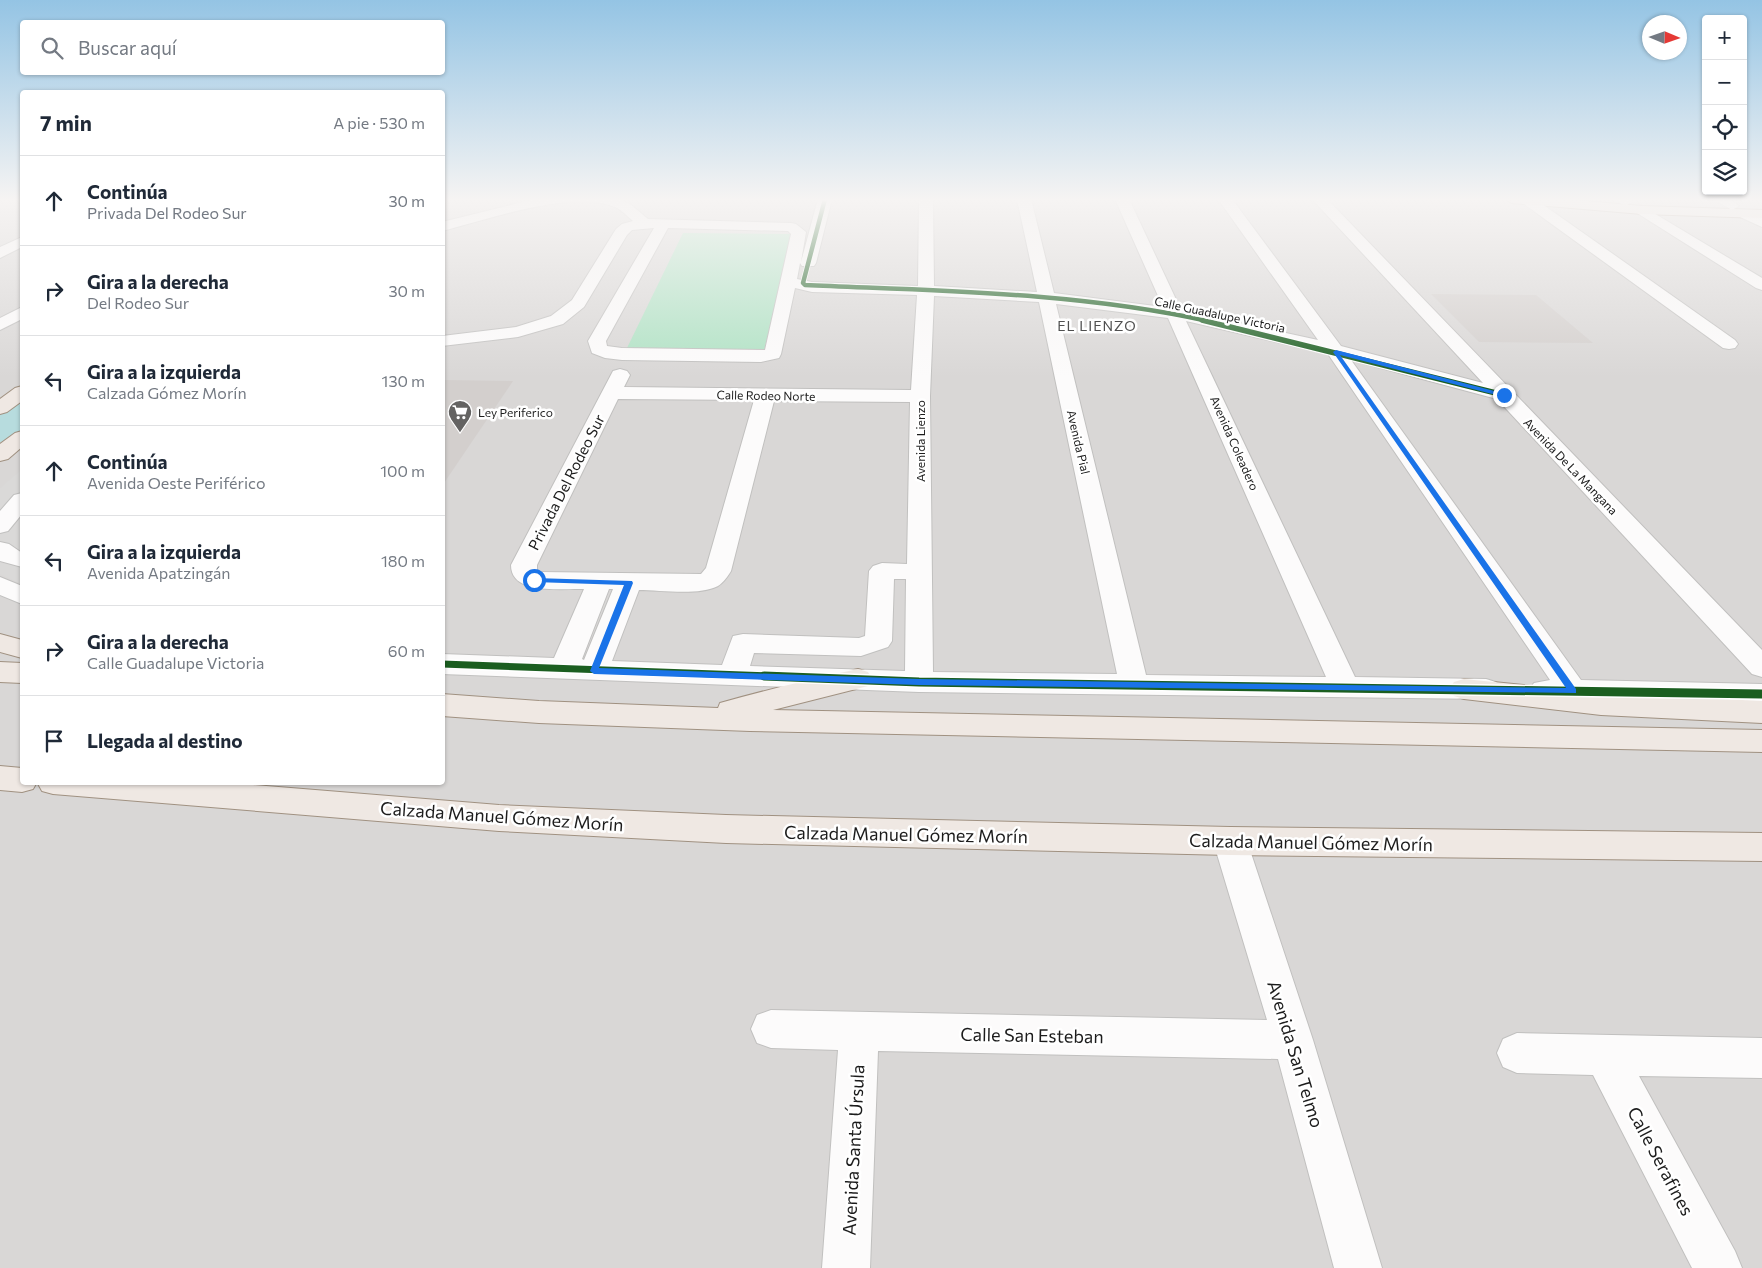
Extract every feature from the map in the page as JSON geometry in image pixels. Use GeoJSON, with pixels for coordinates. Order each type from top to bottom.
{"type":"FeatureCollection","features":[{"type":"Feature","properties":{"kind":"main road"},"geometry":{"type":"LineString","coordinates":[[0,408],[20,393]]}},
{"type":"Feature","properties":{"kind":"main road"},"geometry":{"type":"LineString","coordinates":[[0,454],[20,440]]}},
{"type":"Feature","properties":{"kind":"main road"},"geometry":{"type":"LineString","coordinates":[[0,643],[20,648]]}},
{"type":"Feature","properties":{"kind":"main road"},"geometry":{"type":"LineString","coordinates":[[0,672],[20,673]]}},
{"type":"Feature","properties":{"kind":"main road"},"geometry":{"type":"LineString","coordinates":[[707,718],[788,695],[858,679]]}},
{"type":"Feature","properties":{"kind":"main road"},"geometry":{"type":"LineString","coordinates":[[1464,689],[1601,704],[1762,712]]}},
{"type":"Feature","properties":{"kind":"main road"},"geometry":{"type":"LineString","coordinates":[[445,705],[539,712],[707,718],[1762,741]]}},
{"type":"Feature","properties":{"kind":"main road"},"geometry":{"type":"LineString","coordinates":[[0,778],[20,780]]}},
{"type":"Feature","properties":{"kind":"main road","name":"Calzada Manuel Gómez Morín"},"geometry":{"type":"LineString","coordinates":[[90,785],[498,818],[726,829],[1230,841],[1758,848]]}},
{"type":"Feature","properties":{"kind":"street"},"geometry":{"type":"LineString","coordinates":[[445,341],[518,332],[557,320],[578,303],[605,258]]}},
{"type":"Feature","properties":{"kind":"street"},"geometry":{"type":"LineString","coordinates":[[644,258],[597,341],[598,349],[605,352],[622,354],[760,356],[772,354],[798,284],[798,258]]}},
{"type":"Feature","properties":{"kind":"street"},"geometry":{"type":"LineString","coordinates":[[798,284],[803,282],[809,258]]}},
{"type":"Feature","properties":{"kind":"street","name":"Avenida Lienzo"},"geometry":{"type":"LineString","coordinates":[[919,682],[920,396],[926,258]]}},
{"type":"Feature","properties":{"kind":"street","name":"Avenida Pial"},"geometry":{"type":"LineString","coordinates":[[1037,258],[1134,685]]}},
{"type":"Feature","properties":{"kind":"street","name":"Avenida Coleadero"},"geometry":{"type":"LineString","coordinates":[[1150,258],[1345,687]]}},
{"type":"Feature","properties":{"kind":"street"},"geometry":{"type":"LineString","coordinates":[[1266,258],[1336,352],[1573,691]]}},
{"type":"Feature","properties":{"kind":"street","name":"Avenida De La Mangana"},"geometry":{"type":"LineString","coordinates":[[1375,258],[1762,667]]}},
{"type":"Feature","properties":{"kind":"street"},"geometry":{"type":"LineString","coordinates":[[1609,258],[1729,344]]}},
{"type":"Feature","properties":{"kind":"street"},"geometry":{"type":"LineString","coordinates":[[1719,258],[1762,285]]}},
{"type":"Feature","properties":{"kind":"street","name":"Calle Guadalupe Victoria"},"geometry":{"type":"LineString","coordinates":[[798,284],[1046,297],[1177,314],[1246,329],[1504,395]]}},
{"type":"Feature","properties":{"kind":"street"},"geometry":{"type":"LineString","coordinates":[[5,331],[20,314]]}},
{"type":"Feature","properties":{"kind":"street","name":"Calle Rodeo Norte"},"geometry":{"type":"LineString","coordinates":[[616,384],[765,395],[920,396]]}},
{"type":"Feature","properties":{"kind":"street","name":"Privada Del Rodeo Sur"},"geometry":{"type":"LineString","coordinates":[[616,384],[524,565],[524,574],[534,580],[600,583],[693,583],[709,580],[718,571],[765,395]]}},
{"type":"Feature","properties":{"kind":"street"},"geometry":{"type":"LineString","coordinates":[[0,460],[20,440]]}},
{"type":"Feature","properties":{"kind":"street"},"geometry":{"type":"LineString","coordinates":[[0,492],[20,492]]}},
{"type":"Feature","properties":{"kind":"street"},"geometry":{"type":"LineString","coordinates":[[0,525],[20,502]]}},
{"type":"Feature","properties":{"kind":"street"},"geometry":{"type":"LineString","coordinates":[[0,525],[20,525]]}},
{"type":"Feature","properties":{"kind":"street"},"geometry":{"type":"LineString","coordinates":[[0,548],[4,554],[20,560]]}},
{"type":"Feature","properties":{"kind":"street"},"geometry":{"type":"LineString","coordinates":[[733,676],[743,643],[861,647],[878,641],[882,571],[919,572]]}},
{"type":"Feature","properties":{"kind":"street"},"geometry":{"type":"LineString","coordinates":[[563,670],[600,583]]}},
{"type":"Feature","properties":{"kind":"street"},"geometry":{"type":"LineString","coordinates":[[594,671],[629,583]]}},
{"type":"Feature","properties":{"kind":"street"},"geometry":{"type":"LineString","coordinates":[[0,585],[20,595]]}},
{"type":"Feature","properties":{"kind":"street"},"geometry":{"type":"LineString","coordinates":[[858,679],[861,647]]}},
{"type":"Feature","properties":{"kind":"street"},"geometry":{"type":"LineString","coordinates":[[445,664],[919,682],[1762,694]]}},
{"type":"Feature","properties":{"kind":"street","name":"Avenida San Telmo"},"geometry":{"type":"LineString","coordinates":[[1230,841],[1293,1040],[1358,1268]]}},
{"type":"Feature","properties":{"kind":"street","name":"Calle San Esteban"},"geometry":{"type":"LineString","coordinates":[[771,1029],[1293,1040]]}},
{"type":"Feature","properties":{"kind":"street","name":"Avenida Santa Úrsula"},"geometry":{"type":"LineString","coordinates":[[846,1268],[859,1031]]}},
{"type":"Feature","properties":{"kind":"street"},"geometry":{"type":"LineString","coordinates":[[1517,1053],[1762,1058]]}},
{"type":"Feature","properties":{"kind":"street","name":"Calle Serafines"},"geometry":{"type":"LineString","coordinates":[[1605,1055],[1718,1268]]}},
{"type":"Feature","properties":{"kind":"shaded area"},"geometry":{"type":"Polygon","coordinates":[[[0,258],[20,258],[20,785],[445,785],[445,258],[1762,258],[1762,1268],[0,1268],[0,258]]]}},
{"type":"Feature","properties":{"kind":"shaded area"},"geometry":{"type":"Polygon","coordinates":[[[20,471],[20,583],[0,574],[0,488],[20,471]]]}},
{"type":"Feature","properties":{"kind":"green space"},"geometry":{"type":"Polygon","coordinates":[[[671,258],[786,258],[764,351],[626,350],[671,258]]]}},
{"type":"Feature","properties":{"kind":"building"},"geometry":{"type":"Polygon","coordinates":[[[1431,294],[1536,295],[1593,343],[1479,342],[1431,294]]]}},
{"type":"Feature","properties":{"kind":"building","name":"Ley Periferico"},"geometry":{"type":"Polygon","coordinates":[[[445,380],[513,381],[445,482],[445,380]]]}},
{"type":"Feature","properties":{"kind":"waterway"},"geometry":{"type":"LineString","coordinates":[[0,431],[20,416]]}},
{"type":"Feature","properties":{"kind":"cycle path"},"geometry":{"type":"LineString","coordinates":[[810,258],[803,283],[805,285],[1046,297],[1177,314],[1246,329],[1504,395]]}},
{"type":"Feature","properties":{"kind":"cycle path"},"geometry":{"type":"LineString","coordinates":[[445,664],[919,682],[1762,694]]}},
{"type":"Feature","properties":{"kind":"place","name":"Ley Periferico"},"geometry":{"type":"Point","coordinates":[460,433]}},
{"type":"Feature","properties":{"kind":"district","name":"EL LIENZO"},"geometry":{"type":"Point","coordinates":[1097,325]}},
{"type":"Feature","properties":{"kind":"route"},"geometry":{"type":"LineString","coordinates":[[534,580],[629,583],[594,671],[919,682],[1573,691],[1336,352],[1504,395]]}}]}
